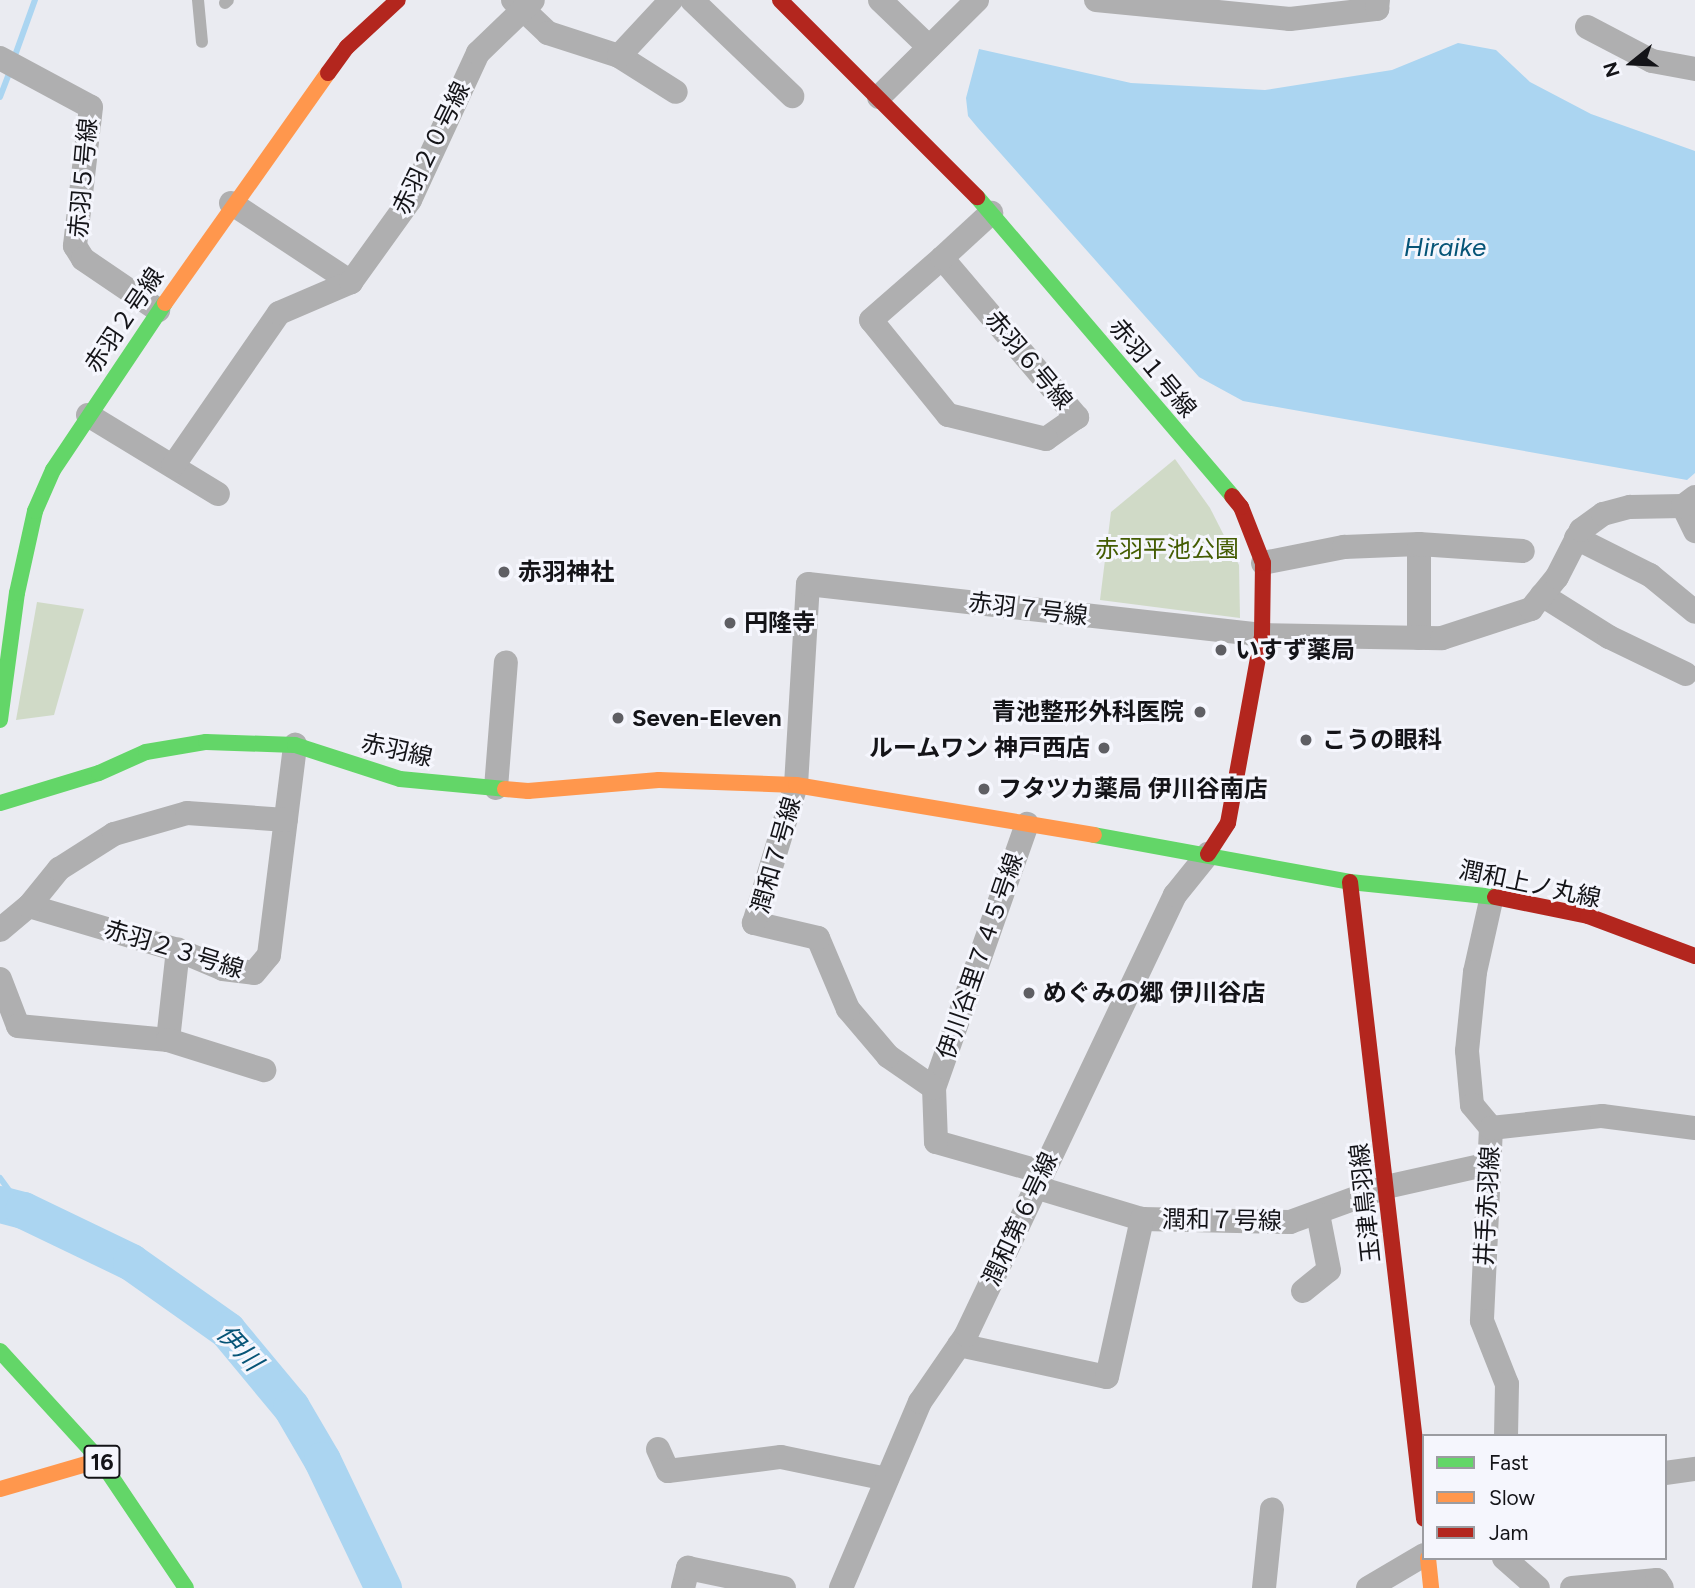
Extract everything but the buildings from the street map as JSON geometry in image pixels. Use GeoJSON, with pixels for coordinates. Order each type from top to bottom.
{"type":"FeatureCollection","features":[{"type":"Feature","properties":{"kind":"street","name":"赤羽２号線"},"geometry":{"type":"LineString","coordinates":[[0,720],[8,592],[35,511],[53,470],[231,204],[347,47],[398,0]]}},
{"type":"Feature","properties":{"kind":"street"},"geometry":{"type":"LineString","coordinates":[[619,56],[671,0]]}},
{"type":"Feature","properties":{"kind":"street"},"geometry":{"type":"LineString","coordinates":[[692,0],[792,96]]}},
{"type":"Feature","properties":{"kind":"street","name":"赤羽１号線"},"geometry":{"type":"LineString","coordinates":[[780,0],[991,213],[1241,507],[1263,563],[1262,635],[1228,823],[1208,854]]}},
{"type":"Feature","properties":{"kind":"street"},"geometry":{"type":"LineString","coordinates":[[880,0],[929,47]]}},
{"type":"Feature","properties":{"kind":"street"},"geometry":{"type":"LineString","coordinates":[[879,97],[977,0]]}},
{"type":"Feature","properties":{"kind":"street"},"geometry":{"type":"LineString","coordinates":[[1096,0],[1290,19],[1377,9],[1378,0]]}},
{"type":"Feature","properties":{"kind":"street"},"geometry":{"type":"LineString","coordinates":[[523,3],[548,33],[619,56],[676,92]]}},
{"type":"Feature","properties":{"kind":"street","name":"赤羽２０号線"},"geometry":{"type":"LineString","coordinates":[[351,282],[410,201],[478,52],[523,3]]}},
{"type":"Feature","properties":{"kind":"street"},"geometry":{"type":"LineString","coordinates":[[1587,27],[1652,61],[1695,69]]}},
{"type":"Feature","properties":{"kind":"street","name":"赤羽５号線"},"geometry":{"type":"LineString","coordinates":[[9,63],[91,107],[75,246],[83,259],[158,310]]}},
{"type":"Feature","properties":{"kind":"street"},"geometry":{"type":"LineString","coordinates":[[231,204],[351,282]]}},
{"type":"Feature","properties":{"kind":"street","name":"赤羽６号線"},"geometry":{"type":"LineString","coordinates":[[942,258],[1077,417],[1046,439],[948,415],[871,320],[991,213]]}},
{"type":"Feature","properties":{"kind":"street"},"geometry":{"type":"LineString","coordinates":[[173,466],[279,313],[351,282]]}},
{"type":"Feature","properties":{"kind":"street"},"geometry":{"type":"LineString","coordinates":[[88,415],[218,494]]}},
{"type":"Feature","properties":{"kind":"street"},"geometry":{"type":"LineString","coordinates":[[1686,674],[1609,637],[1542,595],[1576,538],[1603,514],[1630,507],[1689,501],[1695,531]]}},
{"type":"Feature","properties":{"kind":"street"},"geometry":{"type":"LineString","coordinates":[[1576,538],[1650,575],[1695,612]]}},
{"type":"Feature","properties":{"kind":"street"},"geometry":{"type":"LineString","coordinates":[[1263,563],[1344,547],[1419,544],[1523,551]]}},
{"type":"Feature","properties":{"kind":"street"},"geometry":{"type":"LineString","coordinates":[[1419,544],[1419,638]]}},
{"type":"Feature","properties":{"kind":"street","name":"赤羽７号線"},"geometry":{"type":"LineString","coordinates":[[796,785],[808,584],[1262,635],[1419,638],[1449,637],[1531,609],[1542,595]]}},
{"type":"Feature","properties":{"kind":"street"},"geometry":{"type":"LineString","coordinates":[[496,788],[506,662]]}},
{"type":"Feature","properties":{"kind":"street","name":"赤羽線"},"geometry":{"type":"LineString","coordinates":[[0,803],[99,772],[146,752],[206,742],[295,745],[400,779],[528,791],[659,780],[796,785],[1027,824]]}},
{"type":"Feature","properties":{"kind":"street","name":"赤羽２３号線"},"geometry":{"type":"LineString","coordinates":[[29,906],[178,950],[223,969],[254,973],[269,955],[295,745]]}},
{"type":"Feature","properties":{"kind":"street","name":"潤和７号線"},"geometry":{"type":"LineString","coordinates":[[796,785],[754,923],[818,938],[848,1009],[888,1056],[934,1088],[936,1142],[1142,1219],[1290,1222],[1386,1187],[1489,1164]]}},
{"type":"Feature","properties":{"kind":"street"},"geometry":{"type":"LineString","coordinates":[[0,930],[29,906],[59,869],[114,834],[187,813],[286,820]]}},
{"type":"Feature","properties":{"kind":"street","name":"潤和上ノ丸線"},"geometry":{"type":"LineString","coordinates":[[1027,824],[1208,854],[1350,882],[1492,896],[1588,916],[1695,956]]}},
{"type":"Feature","properties":{"kind":"street","name":"伊川谷里７４５号線"},"geometry":{"type":"LineString","coordinates":[[934,1088],[1027,824]]}},
{"type":"Feature","properties":{"kind":"street","name":"潤和第６号線"},"geometry":{"type":"LineString","coordinates":[[841,1588],[920,1402],[959,1345],[1175,895],[1208,854]]}},
{"type":"Feature","properties":{"kind":"street","name":"玉津鳥羽線"},"geometry":{"type":"LineString","coordinates":[[1350,882],[1422,1502]]}},
{"type":"Feature","properties":{"kind":"street","name":"井手赤羽線"},"geometry":{"type":"LineString","coordinates":[[1492,896],[1475,972],[1467,1051],[1472,1105],[1491,1128],[1482,1321],[1507,1384],[1506,1434]]}},
{"type":"Feature","properties":{"kind":"street"},"geometry":{"type":"LineString","coordinates":[[168,1041],[178,950]]}},
{"type":"Feature","properties":{"kind":"street"},"geometry":{"type":"LineString","coordinates":[[0,979],[18,1026],[168,1041],[264,1070]]}},
{"type":"Feature","properties":{"kind":"street"},"geometry":{"type":"LineString","coordinates":[[1491,1128],[1602,1116],[1695,1128]]}},
{"type":"Feature","properties":{"kind":"street"},"geometry":{"type":"LineString","coordinates":[[1304,1291],[1329,1270],[1318,1214]]}},
{"type":"Feature","properties":{"kind":"street"},"geometry":{"type":"LineString","coordinates":[[959,1345],[1107,1377],[1142,1219]]}},
{"type":"Feature","properties":{"kind":"street","name":"16"},"geometry":{"type":"LineString","coordinates":[[0,1351],[100,1460],[186,1588]]}},
{"type":"Feature","properties":{"kind":"street"},"geometry":{"type":"LineString","coordinates":[[658,1449],[668,1471],[781,1457],[887,1479]]}},
{"type":"Feature","properties":{"kind":"street"},"geometry":{"type":"LineString","coordinates":[[0,1489],[100,1460]]}},
{"type":"Feature","properties":{"kind":"street"},"geometry":{"type":"LineString","coordinates":[[1667,1473],[1695,1469]]}},
{"type":"Feature","properties":{"kind":"street"},"geometry":{"type":"LineString","coordinates":[[1264,1588],[1272,1509]]}},
{"type":"Feature","properties":{"kind":"street"},"geometry":{"type":"LineString","coordinates":[[1368,1588],[1422,1556]]}},
{"type":"Feature","properties":{"kind":"street"},"geometry":{"type":"LineString","coordinates":[[1428,1560],[1432,1588]]}},
{"type":"Feature","properties":{"kind":"street"},"geometry":{"type":"LineString","coordinates":[[1506,1560],[1538,1588]]}},
{"type":"Feature","properties":{"kind":"street"},"geometry":{"type":"LineString","coordinates":[[683,1588],[688,1568],[784,1588]]}},
{"type":"Feature","properties":{"kind":"street"},"geometry":{"type":"LineString","coordinates":[[1572,1588],[1657,1580],[1662,1588]]}},
{"type":"Feature","properties":{"kind":"lane"},"geometry":{"type":"LineString","coordinates":[[198,0],[202,42]]}},
{"type":"Feature","properties":{"kind":"green space","name":"赤羽平池公園"},"geometry":{"type":"Polygon","coordinates":[[[1175,459],[1210,508],[1239,565],[1240,618],[1100,600],[1111,512],[1175,459]]]}},
{"type":"Feature","properties":{"kind":"green space"},"geometry":{"type":"Polygon","coordinates":[[[37,602],[84,609],[54,715],[16,720],[37,602]]]}},
{"type":"Feature","properties":{"kind":"water","name":"Hiraike"},"geometry":{"type":"Polygon","coordinates":[[[1458,43],[1496,50],[1530,82],[1591,114],[1695,151],[1695,473],[1687,480],[1243,401],[1199,377],[968,116],[966,98],[979,49],[1131,83],[1265,90],[1392,70],[1458,43]]]}},
{"type":"Feature","properties":{"kind":"waterway"},"geometry":{"type":"LineString","coordinates":[[13,61],[35,0]]}},
{"type":"Feature","properties":{"kind":"waterway"},"geometry":{"type":"LineString","coordinates":[[0,97],[10,71]]}},
{"type":"Feature","properties":{"kind":"waterway"},"geometry":{"type":"LineString","coordinates":[[0,1178],[23,1210]]}},
{"type":"Feature","properties":{"kind":"waterway","name":"伊川"},"geometry":{"type":"LineString","coordinates":[[0,1204],[23,1210],[131,1262],[227,1330],[291,1407],[322,1460],[383,1588]]}},
{"type":"Feature","properties":{"kind":"traffic: fast"},"geometry":{"type":"LineString","coordinates":[[977,197],[1232,496]]}},
{"type":"Feature","properties":{"kind":"traffic: fast"},"geometry":{"type":"LineString","coordinates":[[0,720],[17,593],[35,511],[53,470],[165,303]]}},
{"type":"Feature","properties":{"kind":"traffic: fast"},"geometry":{"type":"LineString","coordinates":[[0,803],[99,773],[146,752],[206,742],[295,745],[400,779],[505,789]]}},
{"type":"Feature","properties":{"kind":"traffic: fast"},"geometry":{"type":"LineString","coordinates":[[1094,835],[1350,882],[1495,897]]}},
{"type":"Feature","properties":{"kind":"traffic: fast"},"geometry":{"type":"LineString","coordinates":[[0,1351],[100,1460],[186,1588]]}},
{"type":"Feature","properties":{"kind":"traffic: slow"},"geometry":{"type":"LineString","coordinates":[[165,303],[328,73]]}},
{"type":"Feature","properties":{"kind":"traffic: slow"},"geometry":{"type":"LineString","coordinates":[[505,789],[528,791],[659,780],[796,785],[1094,835]]}},
{"type":"Feature","properties":{"kind":"traffic: slow"},"geometry":{"type":"LineString","coordinates":[[0,1489],[100,1460]]}},
{"type":"Feature","properties":{"kind":"traffic: slow"},"geometry":{"type":"LineString","coordinates":[[1428,1560],[1431,1588]]}},
{"type":"Feature","properties":{"kind":"traffic: jam"},"geometry":{"type":"LineString","coordinates":[[328,73],[347,47],[398,0]]}},
{"type":"Feature","properties":{"kind":"traffic: jam"},"geometry":{"type":"LineString","coordinates":[[780,0],[977,197]]}},
{"type":"Feature","properties":{"kind":"traffic: jam"},"geometry":{"type":"LineString","coordinates":[[1208,854],[1228,823],[1262,635],[1263,563],[1241,507],[1232,496]]}},
{"type":"Feature","properties":{"kind":"traffic: jam"},"geometry":{"type":"LineString","coordinates":[[1350,882],[1422,1502]]}},
{"type":"Feature","properties":{"kind":"traffic: jam"},"geometry":{"type":"LineString","coordinates":[[1495,897],[1588,916],[1695,956]]}},
{"type":"Feature","properties":{"kind":"place","name":"赤羽神社"},"geometry":{"type":"Point","coordinates":[504,572]}},
{"type":"Feature","properties":{"kind":"place","name":"円隆寺"},"geometry":{"type":"Point","coordinates":[730,623]}},
{"type":"Feature","properties":{"kind":"place","name":"いすず薬局"},"geometry":{"type":"Point","coordinates":[1221,650]}},
{"type":"Feature","properties":{"kind":"place","name":"青池整形外科医院"},"geometry":{"type":"Point","coordinates":[1200,712]}},
{"type":"Feature","properties":{"kind":"place","name":"Seven-Eleven"},"geometry":{"type":"Point","coordinates":[618,718]}},
{"type":"Feature","properties":{"kind":"place","name":"こうの眼科"},"geometry":{"type":"Point","coordinates":[1306,740]}},
{"type":"Feature","properties":{"kind":"place","name":"ルームワン 神戸西店"},"geometry":{"type":"Point","coordinates":[1104,748]}},
{"type":"Feature","properties":{"kind":"place","name":"フタツカ薬局 伊川谷南店"},"geometry":{"type":"Point","coordinates":[984,789]}},
{"type":"Feature","properties":{"kind":"place","name":"めぐみの郷 伊川谷店"},"geometry":{"type":"Point","coordinates":[1029,993]}}]}
